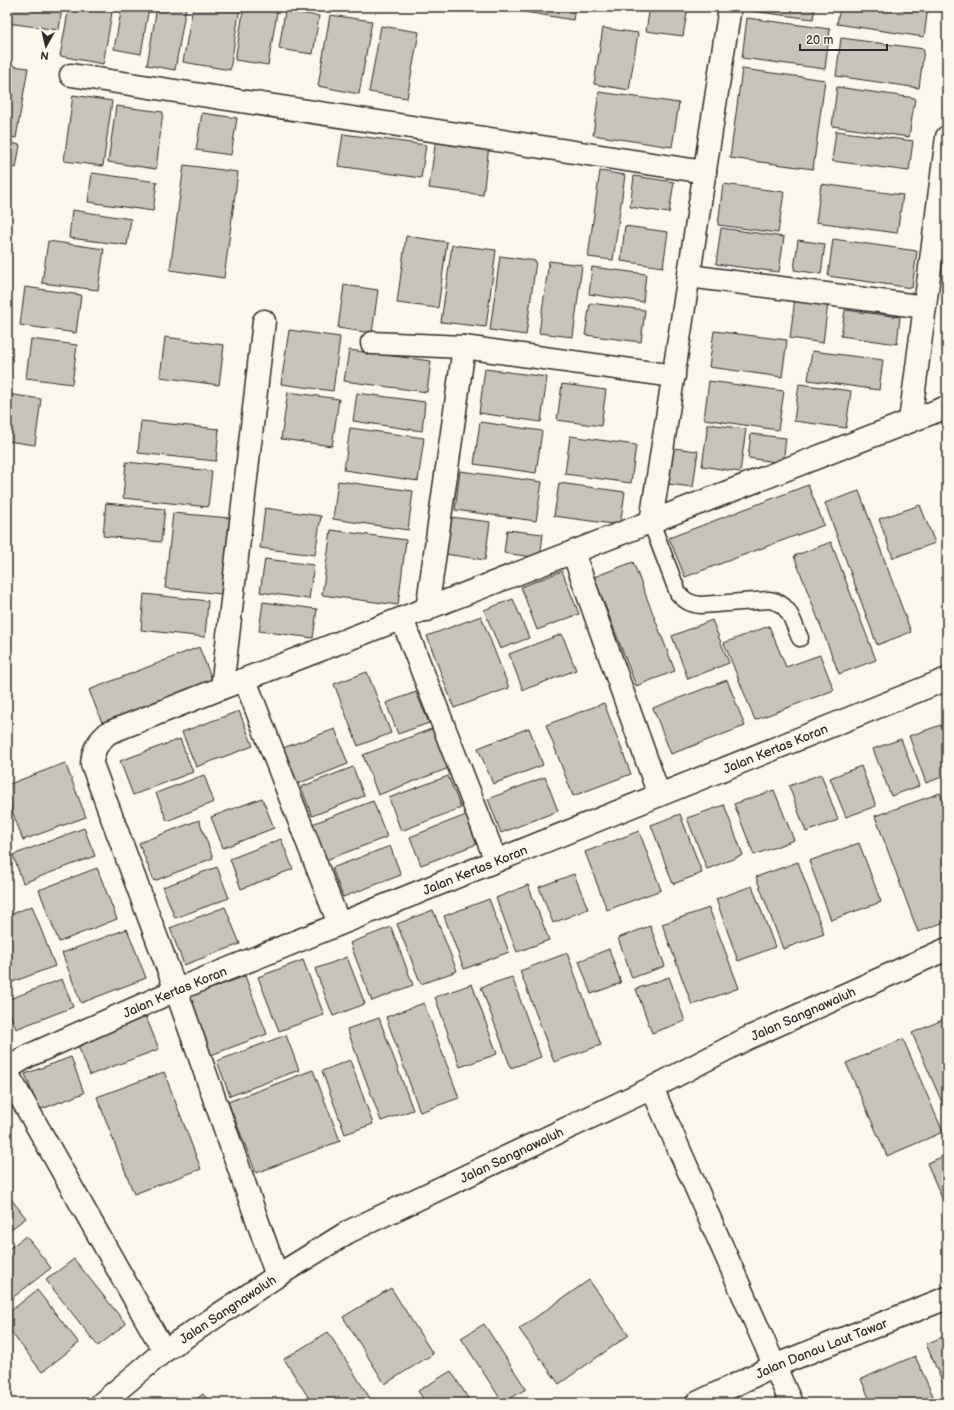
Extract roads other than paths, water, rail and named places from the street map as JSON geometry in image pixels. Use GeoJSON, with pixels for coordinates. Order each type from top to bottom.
{"type":"FeatureCollection","features":[{"type":"Feature","properties":{"kind":"street"},"geometry":{"type":"LineString","coordinates":[[651,522],[730,7]]}},
{"type":"Feature","properties":{"kind":"street"},"geometry":{"type":"LineString","coordinates":[[71,76],[705,172]]}},
{"type":"Feature","properties":{"kind":"street"},"geometry":{"type":"LineString","coordinates":[[910,421],[947,137]]}},
{"type":"Feature","properties":{"kind":"street"},"geometry":{"type":"LineString","coordinates":[[689,276],[925,307]]}},
{"type":"Feature","properties":{"kind":"street"},"geometry":{"type":"LineString","coordinates":[[222,688],[264,321]]}},
{"type":"Feature","properties":{"kind":"street"},"geometry":{"type":"LineString","coordinates":[[372,343],[464,347],[674,376]]}},
{"type":"Feature","properties":{"kind":"street"},"geometry":{"type":"LineString","coordinates":[[427,610],[464,347]]}},
{"type":"Feature","properties":{"kind":"street"},"geometry":{"type":"LineString","coordinates":[[277,1276],[176,990],[92,764],[93,752],[98,742],[108,734],[222,688],[427,610],[947,407]]}},
{"type":"Feature","properties":{"kind":"street"},"geometry":{"type":"LineString","coordinates":[[573,552],[660,795]]}},
{"type":"Feature","properties":{"kind":"street"},"geometry":{"type":"LineString","coordinates":[[402,619],[496,861]]}},
{"type":"Feature","properties":{"kind":"street","name":"Jalan Kertas Koran"},"geometry":{"type":"LineString","coordinates":[[7,1069],[28,1056],[176,990],[947,679]]}},
{"type":"Feature","properties":{"kind":"street"},"geometry":{"type":"LineString","coordinates":[[245,680],[339,924]]}},
{"type":"Feature","properties":{"kind":"street","name":"Jalan Sangnawaluh"},"geometry":{"type":"LineString","coordinates":[[102,1403],[164,1351],[277,1276],[348,1232],[652,1088],[748,1038],[947,950]]}},
{"type":"Feature","properties":{"kind":"street"},"geometry":{"type":"LineString","coordinates":[[7,1073],[164,1351]]}},
{"type":"Feature","properties":{"kind":"street"},"geometry":{"type":"LineString","coordinates":[[652,1088],[791,1403]]}},
{"type":"Feature","properties":{"kind":"street","name":"Jalan Danau Laut Tawar"},"geometry":{"type":"LineString","coordinates":[[697,1403],[774,1366],[947,1298]]}},
{"type":"Feature","properties":{"kind":"lane"},"geometry":{"type":"LineString","coordinates":[[651,522],[678,593],[684,600],[692,604],[701,605],[769,600],[778,601],[787,608],[800,638]]}}]}
